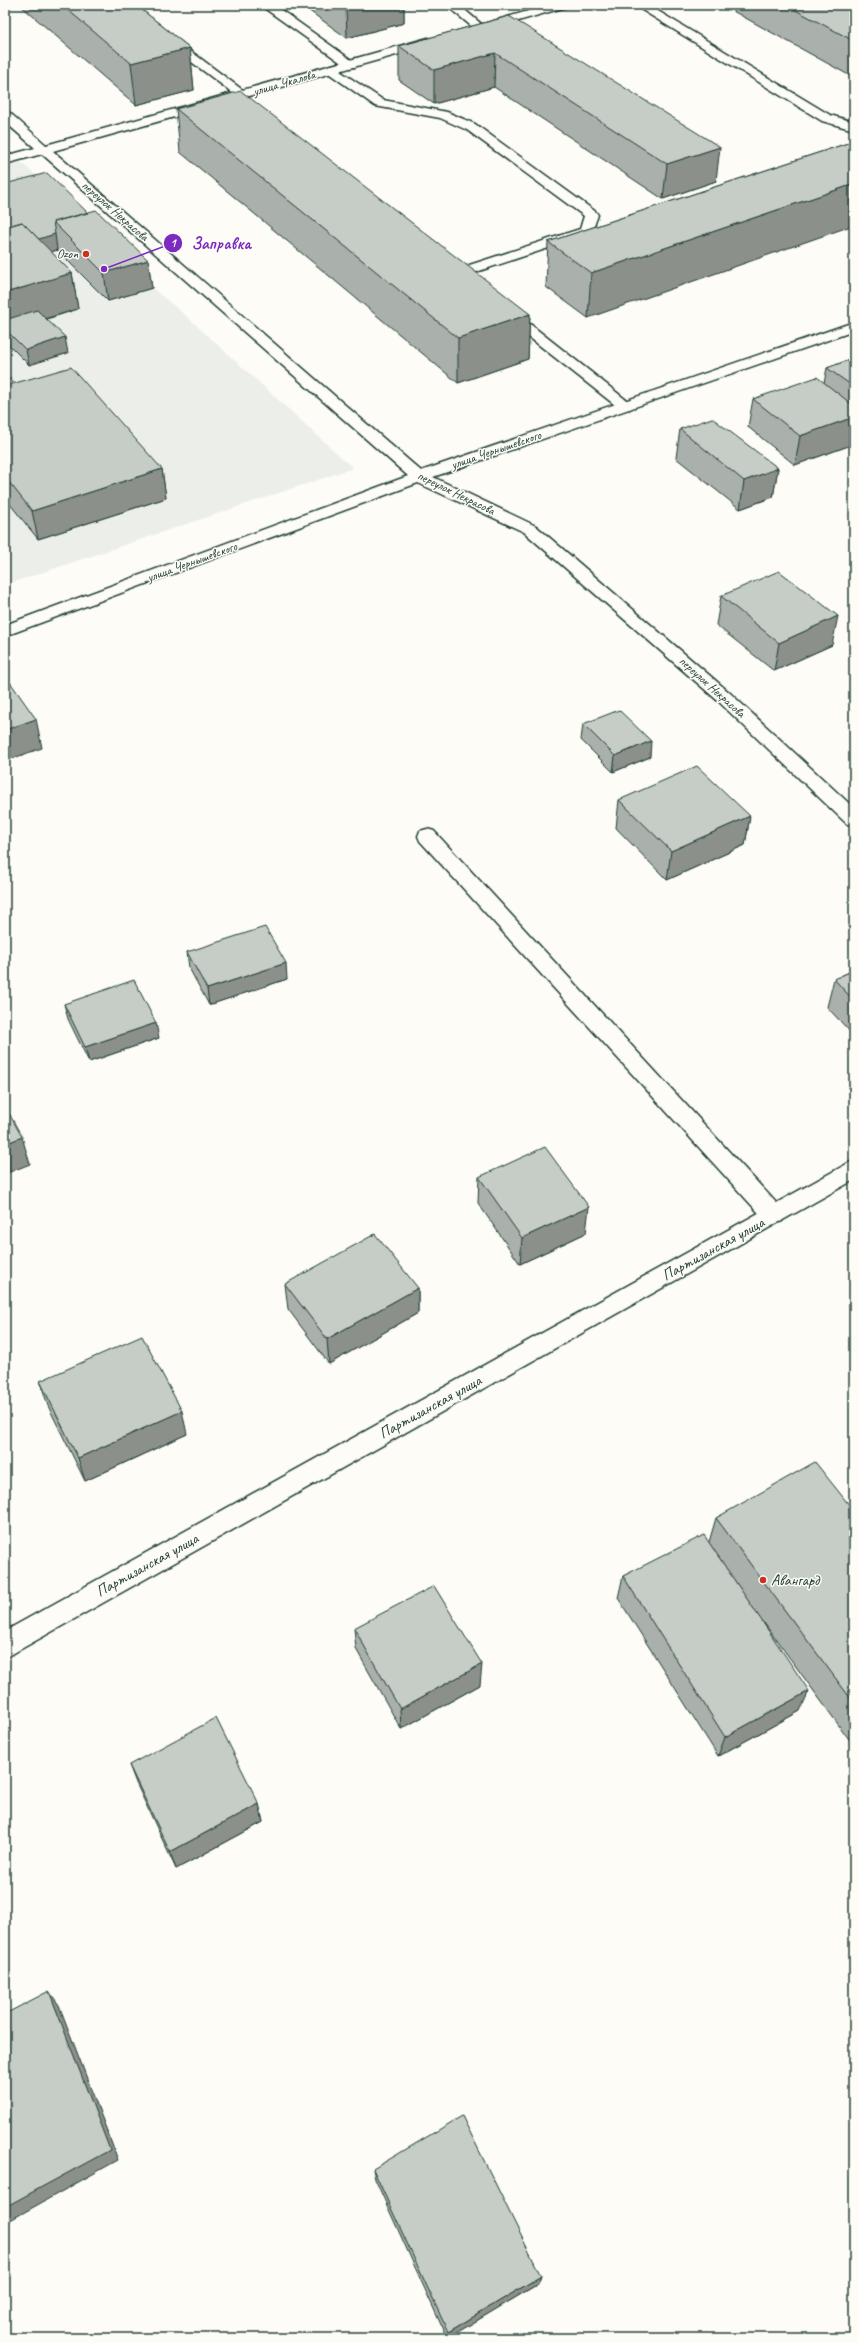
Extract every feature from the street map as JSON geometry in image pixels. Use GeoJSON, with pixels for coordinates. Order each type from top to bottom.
{"type":"FeatureCollection","features":[{"type":"Feature","properties":{"kind":"street"},"geometry":{"type":"LineString","coordinates":[[122,5],[238,100]]}},
{"type":"Feature","properties":{"kind":"street"},"geometry":{"type":"LineString","coordinates":[[266,5],[350,64]]}},
{"type":"Feature","properties":{"kind":"street"},"geometry":{"type":"LineString","coordinates":[[452,5],[480,28]]}},
{"type":"Feature","properties":{"kind":"street"},"geometry":{"type":"LineString","coordinates":[[464,32],[562,5]]}},
{"type":"Feature","properties":{"kind":"street"},"geometry":{"type":"LineString","coordinates":[[640,5],[826,118],[854,126]]}},
{"type":"Feature","properties":{"kind":"street","name":"улица Чкалова"},"geometry":{"type":"LineString","coordinates":[[5,160],[238,100],[331,69],[442,39]]}},
{"type":"Feature","properties":{"kind":"street"},"geometry":{"type":"LineString","coordinates":[[331,69],[379,103],[443,115],[471,127],[591,215],[586,231],[456,274]]}},
{"type":"Feature","properties":{"kind":"street","name":"переулок Некрасова"},"geometry":{"type":"LineString","coordinates":[[5,115],[419,477],[530,528],[724,697],[854,819]]}},
{"type":"Feature","properties":{"kind":"street"},"geometry":{"type":"LineString","coordinates":[[444,264],[469,284]]}},
{"type":"Feature","properties":{"kind":"street"},"geometry":{"type":"LineString","coordinates":[[494,303],[625,406]]}},
{"type":"Feature","properties":{"kind":"street","name":"улица Чернышевского"},"geometry":{"type":"LineString","coordinates":[[5,631],[419,477],[854,326]]}},
{"type":"Feature","properties":{"kind":"street"},"geometry":{"type":"LineString","coordinates":[[427,836],[774,1215]]}},
{"type":"Feature","properties":{"kind":"street","name":"Партизанская улица"},"geometry":{"type":"LineString","coordinates":[[5,1645],[854,1169]]}},
{"type":"Feature","properties":{"kind":"path"},"geometry":{"type":"LineString","coordinates":[[5,373],[21,391]]}},
{"type":"Feature","properties":{"kind":"shaded area"},"geometry":{"type":"Polygon","coordinates":[[[5,148],[50,188],[152,288],[185,315],[353,468],[5,585],[5,148]]]}},
{"type":"Feature","properties":{"kind":"building"},"geometry":{"type":"Polygon","coordinates":[[[62,5],[136,5],[190,48],[131,63],[62,5]]]}},
{"type":"Feature","properties":{"kind":"building"},"geometry":{"type":"Polygon","coordinates":[[[786,5],[854,5],[854,41],[786,5]]]}},
{"type":"Feature","properties":{"kind":"building"},"geometry":{"type":"Polygon","coordinates":[[[509,16],[720,147],[667,164],[495,53],[434,70],[399,46],[509,16]]]}},
{"type":"Feature","properties":{"kind":"building"},"geometry":{"type":"Polygon","coordinates":[[[241,91],[530,314],[458,338],[176,109],[241,91]]]}},
{"type":"Feature","properties":{"kind":"building"},"geometry":{"type":"Polygon","coordinates":[[[854,141],[854,184],[591,273],[548,242],[854,141]]]}},
{"type":"Feature","properties":{"kind":"building"},"geometry":{"type":"Polygon","coordinates":[[[47,173],[88,213],[53,222],[55,234],[39,239],[22,222],[5,227],[5,184],[47,173]]]}},
{"type":"Feature","properties":{"kind":"building"},"geometry":{"type":"Polygon","coordinates":[[[96,210],[148,260],[104,273],[53,222],[96,210]]]}},
{"type":"Feature","properties":{"kind":"building"},"geometry":{"type":"Polygon","coordinates":[[[22,222],[72,273],[5,293],[5,227],[22,222]]]}},
{"type":"Feature","properties":{"kind":"building"},"geometry":{"type":"Polygon","coordinates":[[[37,310],[65,337],[26,350],[5,329],[5,320],[37,310]]]}},
{"type":"Feature","properties":{"kind":"building"},"geometry":{"type":"Polygon","coordinates":[[[854,358],[854,387],[827,368],[854,358]]]}},
{"type":"Feature","properties":{"kind":"building"},"geometry":{"type":"Polygon","coordinates":[[[71,367],[162,469],[32,511],[5,477],[5,386],[71,367]]]}},
{"type":"Feature","properties":{"kind":"building"},"geometry":{"type":"Polygon","coordinates":[[[817,377],[854,406],[854,417],[800,436],[753,399],[817,377]]]}},
{"type":"Feature","properties":{"kind":"building"},"geometry":{"type":"Polygon","coordinates":[[[712,418],[778,468],[744,481],[680,429],[712,418]]]}},
{"type":"Feature","properties":{"kind":"building"},"geometry":{"type":"Polygon","coordinates":[[[779,571],[838,616],[779,643],[721,596],[779,571]]]}},
{"type":"Feature","properties":{"kind":"building"},"geometry":{"type":"Polygon","coordinates":[[[5,675],[36,719],[5,730],[5,675]]]}},
{"type":"Feature","properties":{"kind":"building"},"geometry":{"type":"Polygon","coordinates":[[[619,710],[651,741],[615,756],[583,724],[619,710]]]}},
{"type":"Feature","properties":{"kind":"building"},"geometry":{"type":"Polygon","coordinates":[[[697,766],[750,816],[671,851],[619,800],[697,766]]]}},
{"type":"Feature","properties":{"kind":"building"},"geometry":{"type":"Polygon","coordinates":[[[265,927],[286,963],[207,989],[187,952],[265,927]]]}},
{"type":"Feature","properties":{"kind":"building"},"geometry":{"type":"Polygon","coordinates":[[[854,970],[854,1001],[834,979],[854,970]]]}},
{"type":"Feature","properties":{"kind":"building"},"geometry":{"type":"Polygon","coordinates":[[[134,980],[156,1023],[85,1047],[64,1004],[134,980]]]}},
{"type":"Feature","properties":{"kind":"building"},"geometry":{"type":"Polygon","coordinates":[[[5,1106],[22,1137],[5,1144],[5,1106]]]}},
{"type":"Feature","properties":{"kind":"building"},"geometry":{"type":"Polygon","coordinates":[[[545,1147],[589,1207],[522,1238],[479,1177],[545,1147]]]}},
{"type":"Feature","properties":{"kind":"building"},"geometry":{"type":"Polygon","coordinates":[[[375,1234],[418,1288],[327,1339],[285,1284],[375,1234]]]}},
{"type":"Feature","properties":{"kind":"building"},"geometry":{"type":"Polygon","coordinates":[[[142,1336],[182,1411],[78,1458],[40,1381],[142,1336]]]}},
{"type":"Feature","properties":{"kind":"building"},"geometry":{"type":"Polygon","coordinates":[[[815,1462],[854,1511],[854,1703],[716,1518],[815,1462]]]}},
{"type":"Feature","properties":{"kind":"building"},"geometry":{"type":"Polygon","coordinates":[[[704,1535],[809,1691],[725,1737],[623,1576],[704,1535]]]}},
{"type":"Feature","properties":{"kind":"building"},"geometry":{"type":"Polygon","coordinates":[[[434,1586],[482,1664],[400,1709],[354,1628],[434,1586]]]}},
{"type":"Feature","properties":{"kind":"building"},"geometry":{"type":"Polygon","coordinates":[[[216,1718],[259,1804],[170,1852],[129,1765],[216,1718]]]}},
{"type":"Feature","properties":{"kind":"building"},"geometry":{"type":"Polygon","coordinates":[[[49,1991],[110,2150],[5,2207],[5,2014],[49,1991]]]}},
{"type":"Feature","properties":{"kind":"building"},"geometry":{"type":"Polygon","coordinates":[[[462,2116],[541,2276],[448,2332],[373,2169],[462,2116]]]}},
{"type":"Feature","properties":{"kind":"place","name":"Ozon"},"geometry":{"type":"Point","coordinates":[86,254]}},
{"type":"Feature","properties":{"kind":"place","name":"Заправка"},"geometry":{"type":"Point","coordinates":[104,269]}},
{"type":"Feature","properties":{"kind":"place","name":"Авангард"},"geometry":{"type":"Point","coordinates":[763,1580]}}]}
